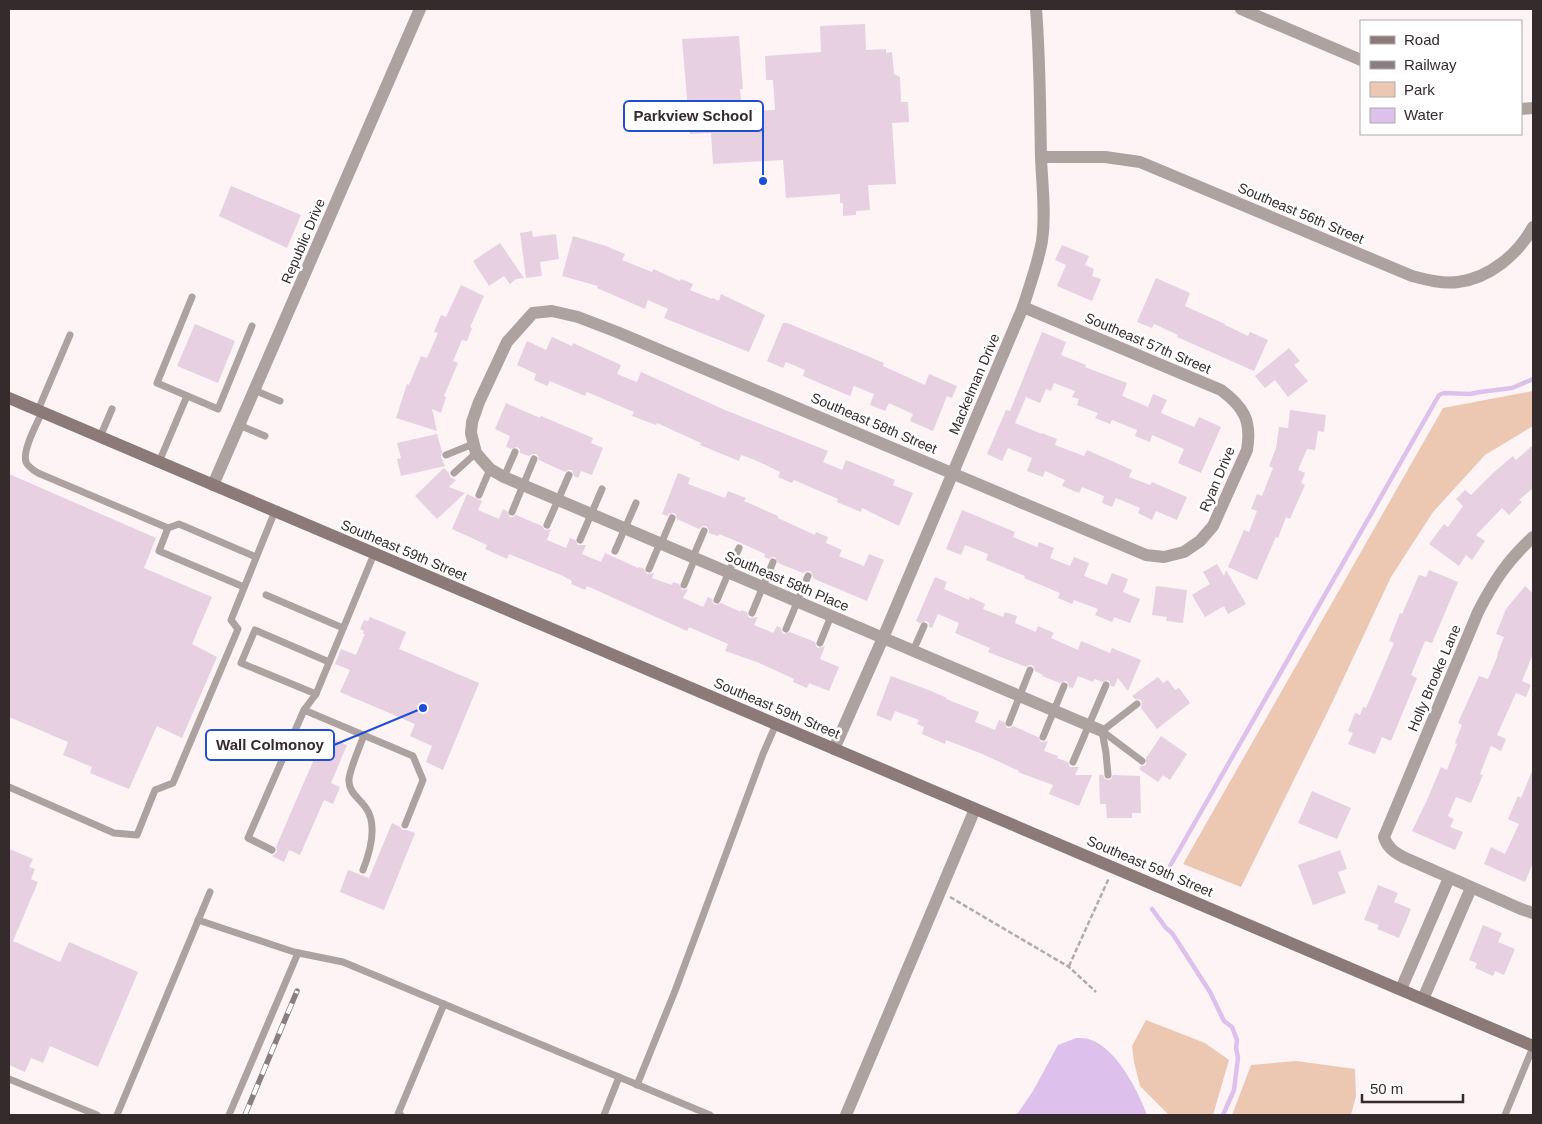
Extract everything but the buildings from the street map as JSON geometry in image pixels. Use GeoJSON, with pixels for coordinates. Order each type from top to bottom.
{"type":"FeatureCollection","features":[{"type":"Feature","properties":{"kind":"main road","name":"Southeast 59th Street"},"geometry":{"type":"LineString","coordinates":[[9,398],[1533,1046]]}},
{"type":"Feature","properties":{"kind":"street","name":"Republic Drive"},"geometry":{"type":"LineString","coordinates":[[213,485],[420,9]]}},
{"type":"Feature","properties":{"kind":"street","name":"Mackelman Drive"},"geometry":{"type":"LineString","coordinates":[[834,749],[883,638],[1023,306],[1035,269],[1042,241],[1044,216],[1041,157],[1041,95],[1036,9]]}},
{"type":"Feature","properties":{"kind":"street"},"geometry":{"type":"LineString","coordinates":[[1241,9],[1360,60]]}},
{"type":"Feature","properties":{"kind":"street","name":"Southeast 56th Street"},"geometry":{"type":"LineString","coordinates":[[1041,157],[1105,156],[1140,162],[1412,276],[1434,282],[1458,282],[1489,272],[1517,251],[1533,229]]}},
{"type":"Feature","properties":{"kind":"street","name":"Southeast 57th Street"},"geometry":{"type":"LineString","coordinates":[[1023,306],[1221,390],[1234,400],[1248,424]]}},
{"type":"Feature","properties":{"kind":"street","name":"Southeast 58th Street"},"geometry":{"type":"LineString","coordinates":[[474,449],[472,422],[479,402],[507,342],[533,313],[552,311],[578,317],[626,335],[1146,555],[1164,557],[1184,552],[1200,541]]}},
{"type":"Feature","properties":{"kind":"street","name":"Ryan Drive"},"geometry":{"type":"LineString","coordinates":[[1200,541],[1213,526],[1247,450],[1249,439],[1248,424]]}},
{"type":"Feature","properties":{"kind":"street","name":"Southeast 58th Place"},"geometry":{"type":"LineString","coordinates":[[474,449],[490,469],[504,477],[1102,731]]}},
{"type":"Feature","properties":{"kind":"street","name":"Holly Brooke Lane"},"geometry":{"type":"LineString","coordinates":[[1449,878],[1396,854],[1386,843],[1384,837],[1386,828],[1478,612],[1492,584],[1506,565],[1533,537]]}},
{"type":"Feature","properties":{"kind":"street"},"geometry":{"type":"LineString","coordinates":[[846,1115],[975,809]]}},
{"type":"Feature","properties":{"kind":"street"},"geometry":{"type":"LineString","coordinates":[[1401,989],[1449,878],[1533,913]]}},
{"type":"Feature","properties":{"kind":"street"},"geometry":{"type":"LineString","coordinates":[[1423,999],[1471,888]]}},
{"type":"Feature","properties":{"kind":"lane"},"geometry":{"type":"LineString","coordinates":[[192,297],[157,383],[218,409],[252,326]]}},
{"type":"Feature","properties":{"kind":"lane"},"geometry":{"type":"LineString","coordinates":[[70,335],[26,450],[26,461],[30,468],[168,528],[179,524],[256,557]]}},
{"type":"Feature","properties":{"kind":"lane"},"geometry":{"type":"LineString","coordinates":[[254,390],[280,401]]}},
{"type":"Feature","properties":{"kind":"lane"},"geometry":{"type":"LineString","coordinates":[[158,462],[186,396]]}},
{"type":"Feature","properties":{"kind":"lane"},"geometry":{"type":"LineString","coordinates":[[100,437],[112,408]]}},
{"type":"Feature","properties":{"kind":"lane"},"geometry":{"type":"LineString","coordinates":[[239,425],[264,436]]}},
{"type":"Feature","properties":{"kind":"lane"},"geometry":{"type":"LineString","coordinates":[[446,455],[474,449]]}},
{"type":"Feature","properties":{"kind":"lane"},"geometry":{"type":"LineString","coordinates":[[454,473],[474,449]]}},
{"type":"Feature","properties":{"kind":"lane"},"geometry":{"type":"LineString","coordinates":[[504,477],[515,452]]}},
{"type":"Feature","properties":{"kind":"lane"},"geometry":{"type":"LineString","coordinates":[[512,512],[534,460]]}},
{"type":"Feature","properties":{"kind":"lane"},"geometry":{"type":"LineString","coordinates":[[479,495],[490,469]]}},
{"type":"Feature","properties":{"kind":"lane"},"geometry":{"type":"LineString","coordinates":[[547,525],[569,475]]}},
{"type":"Feature","properties":{"kind":"lane"},"geometry":{"type":"LineString","coordinates":[[580,540],[602,489]]}},
{"type":"Feature","properties":{"kind":"lane"},"geometry":{"type":"LineString","coordinates":[[615,551],[636,503]]}},
{"type":"Feature","properties":{"kind":"lane"},"geometry":{"type":"LineString","coordinates":[[9,787],[114,833],[137,835],[155,790],[173,783],[238,629],[231,620],[275,511]]}},
{"type":"Feature","properties":{"kind":"lane"},"geometry":{"type":"LineString","coordinates":[[649,569],[672,518]]}},
{"type":"Feature","properties":{"kind":"lane"},"geometry":{"type":"LineString","coordinates":[[168,528],[159,551],[244,588]]}},
{"type":"Feature","properties":{"kind":"lane"},"geometry":{"type":"LineString","coordinates":[[684,585],[704,531]]}},
{"type":"Feature","properties":{"kind":"lane"},"geometry":{"type":"LineString","coordinates":[[717,600],[739,548]]}},
{"type":"Feature","properties":{"kind":"lane"},"geometry":{"type":"LineString","coordinates":[[272,850],[248,838],[304,710],[316,694],[374,554]]}},
{"type":"Feature","properties":{"kind":"lane"},"geometry":{"type":"LineString","coordinates":[[752,613],[773,562]]}},
{"type":"Feature","properties":{"kind":"lane"},"geometry":{"type":"LineString","coordinates":[[786,629],[808,576]]}},
{"type":"Feature","properties":{"kind":"lane"},"geometry":{"type":"LineString","coordinates":[[266,595],[343,628]]}},
{"type":"Feature","properties":{"kind":"lane"},"geometry":{"type":"LineString","coordinates":[[820,643],[831,616]]}},
{"type":"Feature","properties":{"kind":"lane"},"geometry":{"type":"LineString","coordinates":[[913,651],[924,626]]}},
{"type":"Feature","properties":{"kind":"lane"},"geometry":{"type":"LineString","coordinates":[[316,694],[241,662],[255,630],[329,662]]}},
{"type":"Feature","properties":{"kind":"lane"},"geometry":{"type":"LineString","coordinates":[[1008,723],[1030,670]]}},
{"type":"Feature","properties":{"kind":"lane"},"geometry":{"type":"LineString","coordinates":[[1073,762],[1106,685]]}},
{"type":"Feature","properties":{"kind":"lane"},"geometry":{"type":"LineString","coordinates":[[1042,737],[1064,686]]}},
{"type":"Feature","properties":{"kind":"lane"},"geometry":{"type":"LineString","coordinates":[[1102,731],[1137,704]]}},
{"type":"Feature","properties":{"kind":"lane"},"geometry":{"type":"LineString","coordinates":[[304,710],[413,756],[423,780],[405,824]]}},
{"type":"Feature","properties":{"kind":"lane"},"geometry":{"type":"LineString","coordinates":[[637,1085],[675,991],[763,754],[776,724]]}},
{"type":"Feature","properties":{"kind":"lane"},"geometry":{"type":"LineString","coordinates":[[1102,731],[1142,761]]}},
{"type":"Feature","properties":{"kind":"lane"},"geometry":{"type":"LineString","coordinates":[[1102,731],[1108,775]]}},
{"type":"Feature","properties":{"kind":"lane"},"geometry":{"type":"LineString","coordinates":[[363,870],[370,853],[372,822],[366,808],[350,790],[349,778],[364,735]]}},
{"type":"Feature","properties":{"kind":"lane"},"geometry":{"type":"LineString","coordinates":[[117,1115],[210,892]]}},
{"type":"Feature","properties":{"kind":"lane"},"geometry":{"type":"LineString","coordinates":[[198,920],[298,953],[343,962],[710,1115]]}},
{"type":"Feature","properties":{"kind":"lane"},"geometry":{"type":"LineString","coordinates":[[229,1115],[298,953]]}},
{"type":"Feature","properties":{"kind":"lane"},"geometry":{"type":"LineString","coordinates":[[401,1115],[398,1114],[444,1004]]}},
{"type":"Feature","properties":{"kind":"lane"},"geometry":{"type":"LineString","coordinates":[[1505,1115],[1533,1046]]}},
{"type":"Feature","properties":{"kind":"lane"},"geometry":{"type":"LineString","coordinates":[[604,1115],[620,1077]]}},
{"type":"Feature","properties":{"kind":"lane"},"geometry":{"type":"LineString","coordinates":[[9,1080],[97,1115]]}},
{"type":"Feature","properties":{"kind":"path"},"geometry":{"type":"LineString","coordinates":[[1069,967],[1114,867]]}},
{"type":"Feature","properties":{"kind":"path"},"geometry":{"type":"LineString","coordinates":[[940,891],[1069,967],[1096,992]]}},
{"type":"Feature","properties":{"kind":"green space"},"geometry":{"type":"Polygon","coordinates":[[[1533,391],[1533,426],[1485,455],[1433,512],[1391,577],[1330,707],[1241,887],[1183,864],[1443,408],[1533,391]]]}},
{"type":"Feature","properties":{"kind":"green space"},"geometry":{"type":"Polygon","coordinates":[[[1146,1020],[1205,1043],[1229,1060],[1213,1115],[1169,1115],[1140,1086],[1132,1046],[1146,1020]]]}},
{"type":"Feature","properties":{"kind":"green space"},"geometry":{"type":"Polygon","coordinates":[[[1296,1061],[1355,1069],[1356,1096],[1351,1115],[1232,1115],[1251,1065],[1296,1061]]]}},
{"type":"Feature","properties":{"kind":"water"},"geometry":{"type":"Polygon","coordinates":[[[1076,1038],[1086,1038],[1101,1045],[1118,1061],[1138,1094],[1147,1115],[1013,1115],[1018,1113],[1033,1091],[1058,1045],[1076,1038]]]}},
{"type":"Feature","properties":{"kind":"waterway"},"geometry":{"type":"LineString","coordinates":[[1170,866],[1439,395],[1444,393],[1470,394],[1512,388],[1533,379]]}},
{"type":"Feature","properties":{"kind":"waterway"},"geometry":{"type":"LineString","coordinates":[[1152,909],[1172,933],[1210,992],[1224,1021],[1232,1027],[1237,1040],[1238,1058],[1234,1090],[1223,1115]]}},
{"type":"Feature","properties":{"kind":"railway"},"geometry":{"type":"LineString","coordinates":[[245,1115],[297,991]]}},
{"type":"Feature","properties":{"kind":"place","name":"Parkview School"},"geometry":{"type":"Point","coordinates":[763,181]}},
{"type":"Feature","properties":{"kind":"place","name":"Wall Colmonoy"},"geometry":{"type":"Point","coordinates":[423,708]}}]}
